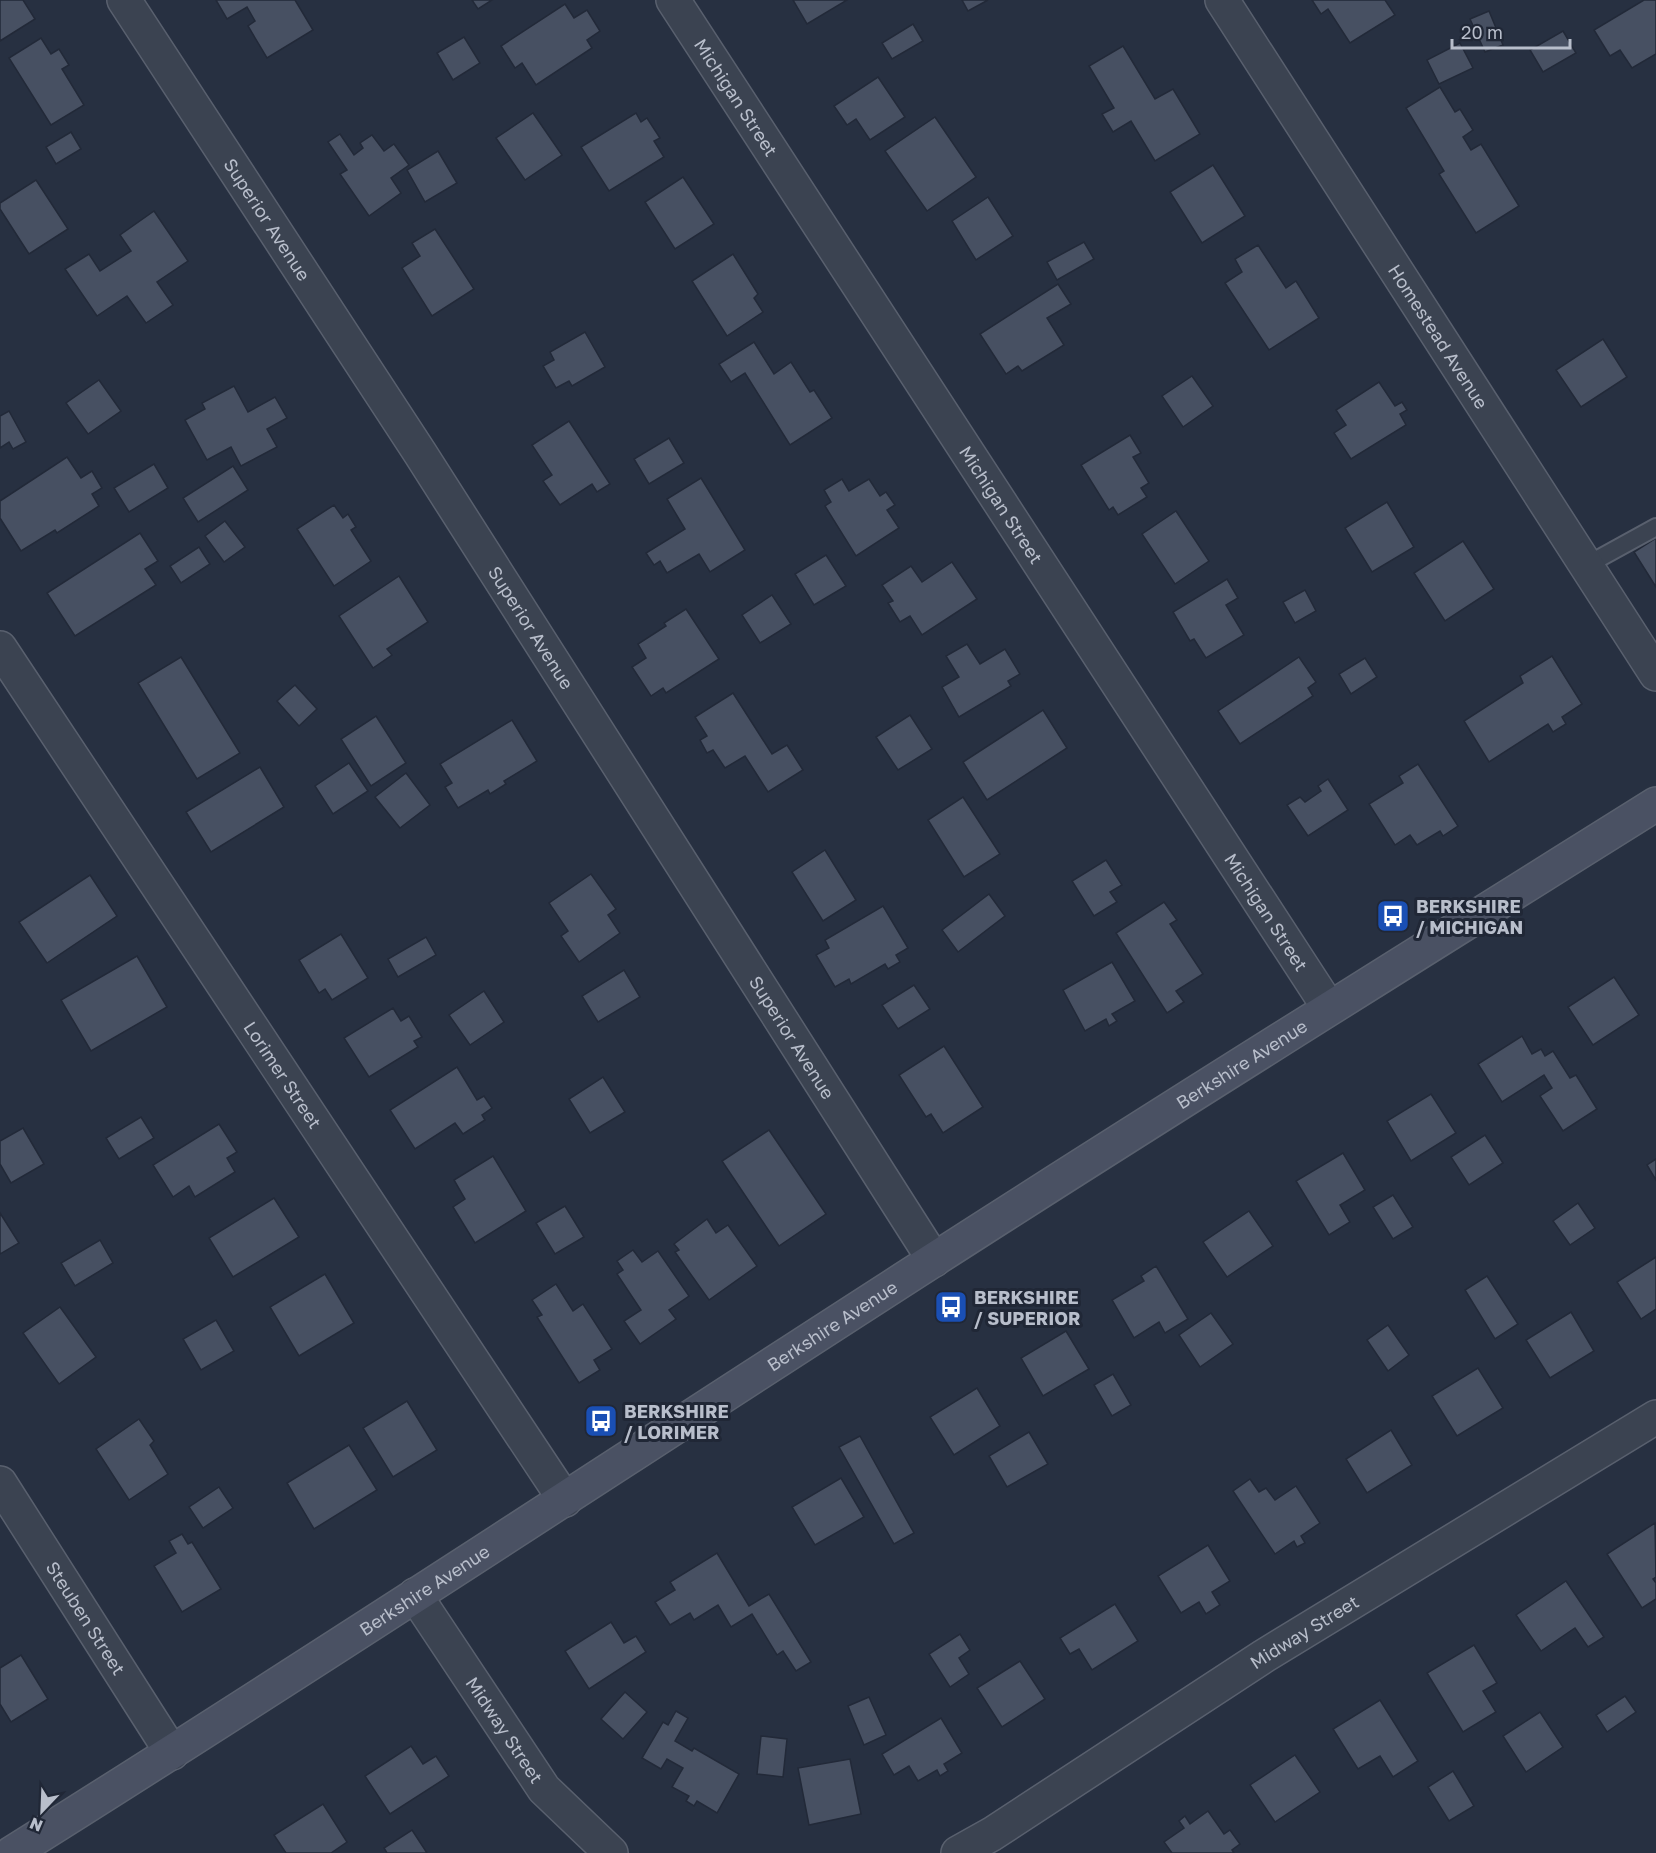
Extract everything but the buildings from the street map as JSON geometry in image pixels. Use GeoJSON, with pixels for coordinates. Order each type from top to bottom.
{"type":"FeatureCollection","features":[{"type":"Feature","properties":{"kind":"main road","name":"Berkshire Avenue"},"geometry":{"type":"LineString","coordinates":[[12,1853],[172,1753],[934,1260],[1329,1008],[1656,804]]}},
{"type":"Feature","properties":{"kind":"street","name":"Superior Avenue"},"geometry":{"type":"LineString","coordinates":[[124,0],[420,453],[934,1260]]}},
{"type":"Feature","properties":{"kind":"street","name":"Michigan Street"},"geometry":{"type":"LineString","coordinates":[[674,0],[1329,1008]]}},
{"type":"Feature","properties":{"kind":"street","name":"Homestead Avenue"},"geometry":{"type":"LineString","coordinates":[[1222,0],[1656,674]]}},
{"type":"Feature","properties":{"kind":"street","name":"Lorimer Street"},"geometry":{"type":"LineString","coordinates":[[0,648],[565,1500]]}},
{"type":"Feature","properties":{"kind":"street","name":"Midway Street"},"geometry":{"type":"LineString","coordinates":[[958,1853],[992,1834],[1264,1656],[1656,1417]]}},
{"type":"Feature","properties":{"kind":"street","name":"Steuben Street"},"geometry":{"type":"LineString","coordinates":[[0,1483],[172,1753]]}},
{"type":"Feature","properties":{"kind":"street","name":"Midway Street"},"geometry":{"type":"LineString","coordinates":[[415,1595],[544,1789],[610,1853]]}},
{"type":"Feature","properties":{"kind":"lane"},"geometry":{"type":"LineString","coordinates":[[1587,565],[1656,527]]}},
{"type":"Feature","properties":{"kind":"place","name":"BERKSHIRE / MICHIGAN"},"geometry":{"type":"Point","coordinates":[1393,916]}},
{"type":"Feature","properties":{"kind":"place","name":"BERKSHIRE / SUPERIOR"},"geometry":{"type":"Point","coordinates":[951,1307]}},
{"type":"Feature","properties":{"kind":"place","name":"BERKSHIRE / LORIMER"},"geometry":{"type":"Point","coordinates":[601,1421]}}]}
